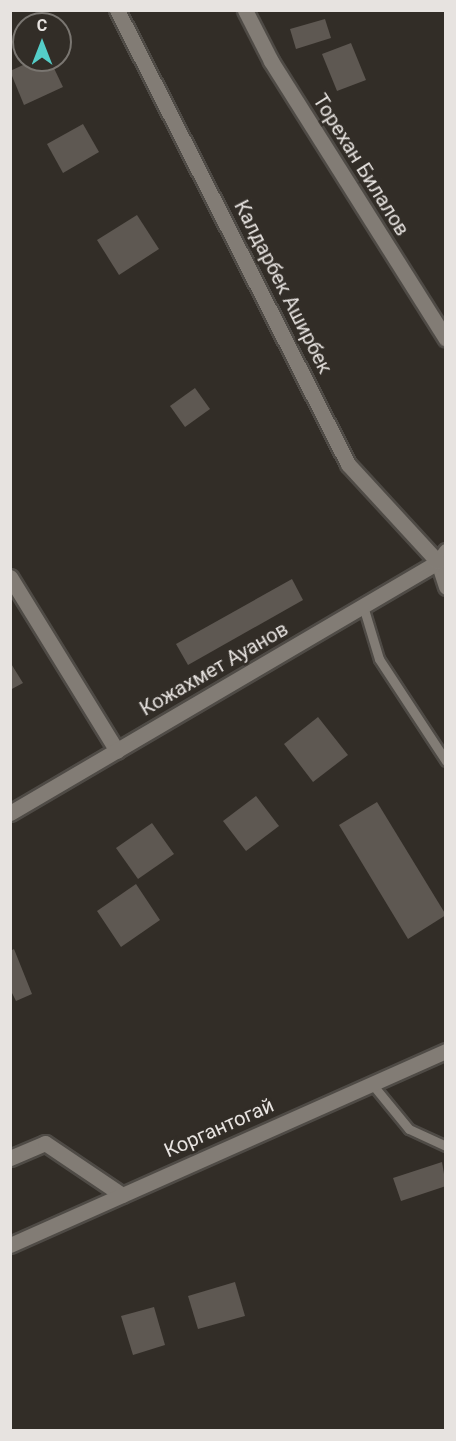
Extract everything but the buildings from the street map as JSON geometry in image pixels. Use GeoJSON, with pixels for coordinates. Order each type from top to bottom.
{"type":"FeatureCollection","features":[{"type":"Feature","properties":{"kind":"street","name":"Калдарбек Аширбек"},"geometry":{"type":"LineString","coordinates":[[117,10],[348,464],[442,556]]}},
{"type":"Feature","properties":{"kind":"street","name":"Торехан Билалов"},"geometry":{"type":"LineString","coordinates":[[245,10],[271,61],[446,339]]}},
{"type":"Feature","properties":{"kind":"street"},"geometry":{"type":"LineString","coordinates":[[442,556],[446,588]]}},
{"type":"Feature","properties":{"kind":"street","name":"Кожахмет Ауанов"},"geometry":{"type":"LineString","coordinates":[[10,813],[363,606],[442,556]]}},
{"type":"Feature","properties":{"kind":"street"},"geometry":{"type":"LineString","coordinates":[[10,577],[117,751]]}},
{"type":"Feature","properties":{"kind":"street","name":"Коргантогай"},"geometry":{"type":"LineString","coordinates":[[10,1245],[446,1051]]}},
{"type":"Feature","properties":{"kind":"street"},"geometry":{"type":"LineString","coordinates":[[10,1158],[45,1143],[122,1195]]}},
{"type":"Feature","properties":{"kind":"lane"},"geometry":{"type":"LineString","coordinates":[[363,606],[379,659],[446,761]]}},
{"type":"Feature","properties":{"kind":"lane"},"geometry":{"type":"LineString","coordinates":[[372,1084],[409,1129],[446,1146]]}}]}
